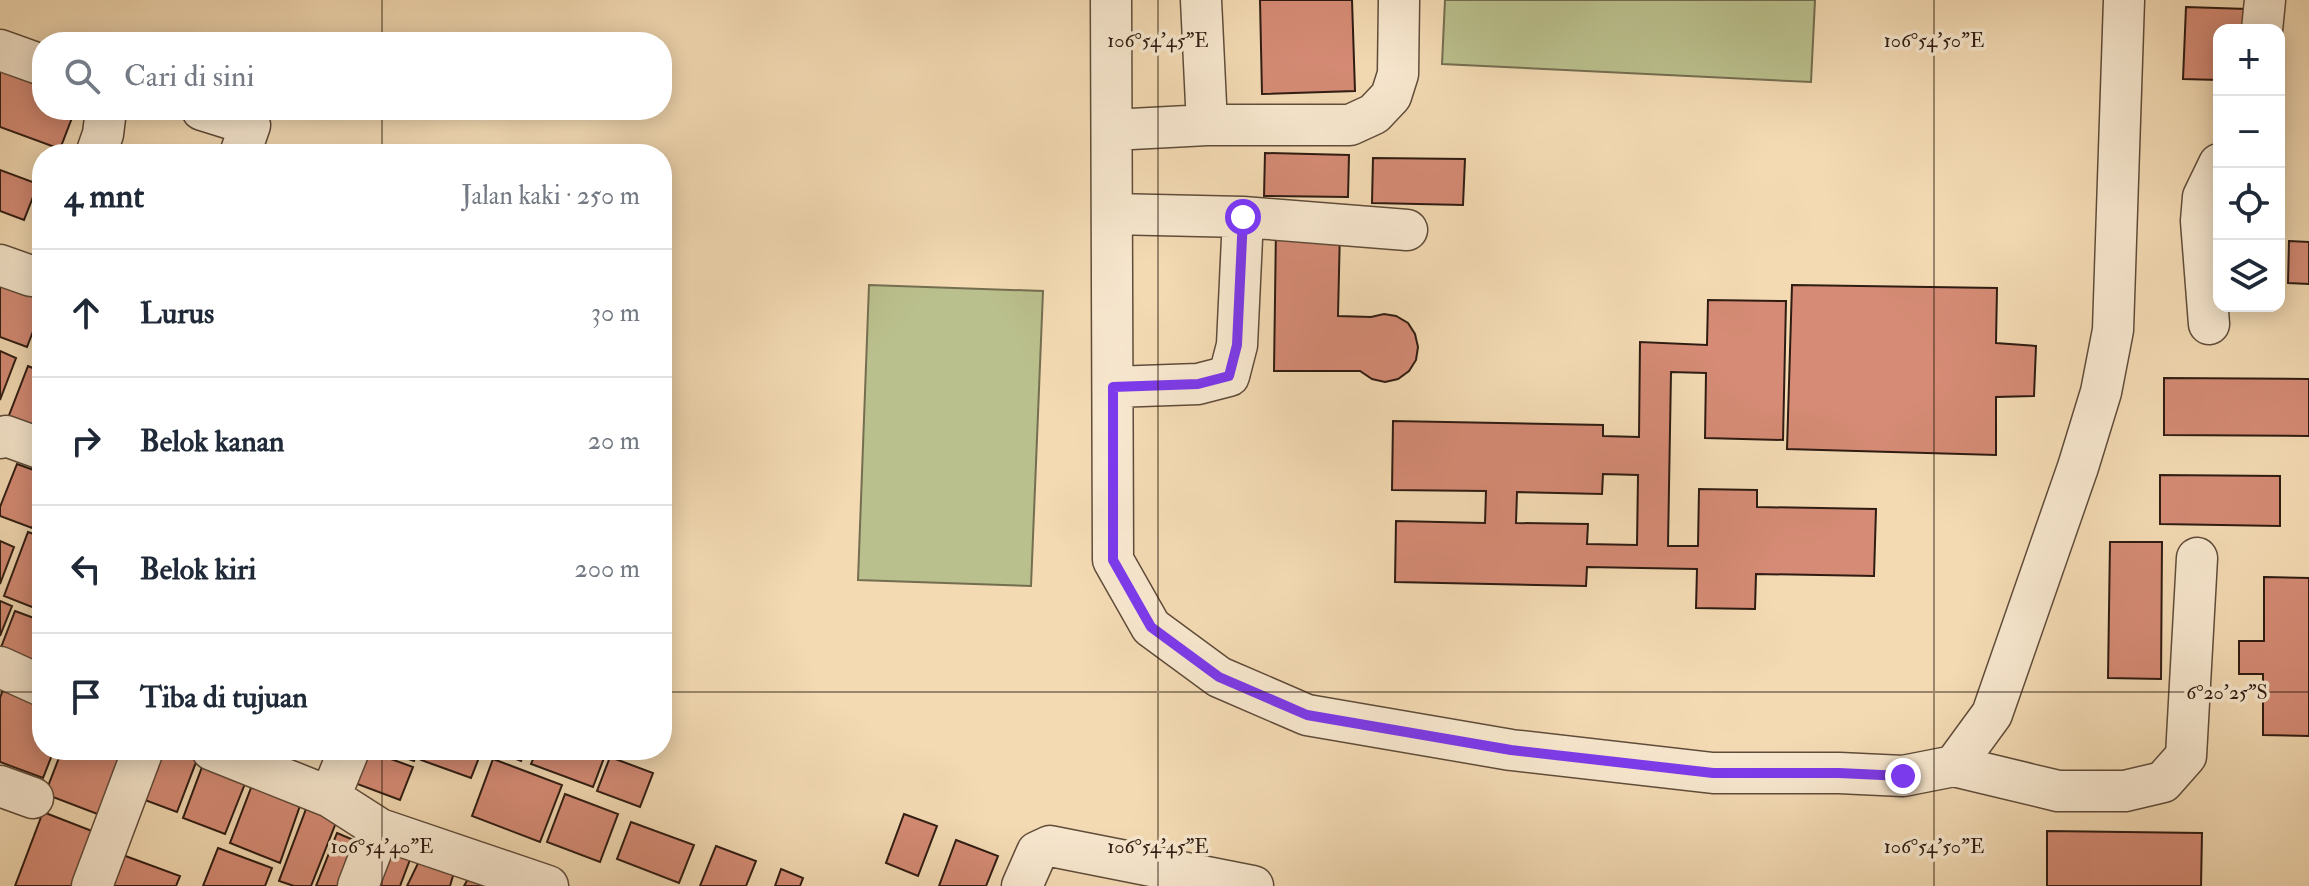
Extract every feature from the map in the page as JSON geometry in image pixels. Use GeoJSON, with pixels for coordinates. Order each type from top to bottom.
{"type":"FeatureCollection","features":[{"type":"Feature","properties":{"kind":"street"},"geometry":{"type":"LineString","coordinates":[[1111,0],[1113,560],[1151,627],[1219,677],[1307,715],[1511,750],[1713,773],[1903,776],[1954,766],[2058,791],[2125,791],[2163,782],[2186,756],[2197,558]]}},
{"type":"Feature","properties":{"kind":"street"},"geometry":{"type":"LineString","coordinates":[[1201,0],[1207,125]]}},
{"type":"Feature","properties":{"kind":"street"},"geometry":{"type":"LineString","coordinates":[[1112,130],[1207,125],[1350,125],[1374,114],[1391,96],[1398,74],[1399,0]]}},
{"type":"Feature","properties":{"kind":"street"},"geometry":{"type":"LineString","coordinates":[[1954,766],[1992,714],[2101,392],[2113,330],[2124,0]]}},
{"type":"Feature","properties":{"kind":"street"},"geometry":{"type":"LineString","coordinates":[[2263,24],[2265,0]]}},
{"type":"Feature","properties":{"kind":"street"},"geometry":{"type":"LineString","coordinates":[[0,50],[32,61]]}},
{"type":"Feature","properties":{"kind":"street"},"geometry":{"type":"LineString","coordinates":[[100,144],[105,120]]}},
{"type":"Feature","properties":{"kind":"street"},"geometry":{"type":"LineString","coordinates":[[234,120],[250,125],[243,144]]}},
{"type":"Feature","properties":{"kind":"street"},"geometry":{"type":"LineString","coordinates":[[2209,324],[2201,221],[2203,197],[2217,168]]}},
{"type":"Feature","properties":{"kind":"street"},"geometry":{"type":"LineString","coordinates":[[1112,214],[1243,217],[1407,230]]}},
{"type":"Feature","properties":{"kind":"street"},"geometry":{"type":"LineString","coordinates":[[1113,387],[1198,384],[1229,376],[1237,345],[1243,217]]}},
{"type":"Feature","properties":{"kind":"street"},"geometry":{"type":"LineString","coordinates":[[0,265],[32,276]]}},
{"type":"Feature","properties":{"kind":"street"},"geometry":{"type":"LineString","coordinates":[[0,438],[6,436],[32,445]]}},
{"type":"Feature","properties":{"kind":"street"},"geometry":{"type":"LineString","coordinates":[[0,667],[32,681]]}},
{"type":"Feature","properties":{"kind":"street"},"geometry":{"type":"LineString","coordinates":[[92,886],[139,760]]}},
{"type":"Feature","properties":{"kind":"street"},"geometry":{"type":"LineString","coordinates":[[242,760],[330,797],[380,829],[548,886]]}},
{"type":"Feature","properties":{"kind":"street"},"geometry":{"type":"LineString","coordinates":[[330,797],[345,760]]}},
{"type":"Feature","properties":{"kind":"street"},"geometry":{"type":"LineString","coordinates":[[358,886],[380,829]]}},
{"type":"Feature","properties":{"kind":"street"},"geometry":{"type":"LineString","coordinates":[[1022,886],[1037,852],[1050,846],[1253,886]]}},
{"type":"Feature","properties":{"kind":"green space"},"geometry":{"type":"Polygon","coordinates":[[[1445,0],[1815,0],[1811,82],[1442,64],[1445,0]]]}},
{"type":"Feature","properties":{"kind":"green space"},"geometry":{"type":"Polygon","coordinates":[[[869,285],[1043,291],[1031,586],[858,580],[869,285]]]}},
{"type":"Feature","properties":{"kind":"building"},"geometry":{"type":"Polygon","coordinates":[[[1260,0],[1352,0],[1355,91],[1262,94],[1260,0]]]}},
{"type":"Feature","properties":{"kind":"building"},"geometry":{"type":"Polygon","coordinates":[[[2186,7],[2247,9],[2246,24],[2213,24],[2213,80],[2183,79],[2186,7]]]}},
{"type":"Feature","properties":{"kind":"building"},"geometry":{"type":"Polygon","coordinates":[[[0,65],[32,77],[32,120],[71,120],[62,144],[46,144],[0,127],[0,65]]]}},
{"type":"Feature","properties":{"kind":"building"},"geometry":{"type":"Polygon","coordinates":[[[1265,153],[1349,155],[1348,197],[1264,196],[1265,153]]]}},
{"type":"Feature","properties":{"kind":"building"},"geometry":{"type":"Polygon","coordinates":[[[1373,158],[1465,159],[1463,205],[1372,203],[1373,158]]]}},
{"type":"Feature","properties":{"kind":"building"},"geometry":{"type":"Polygon","coordinates":[[[0,170],[32,182],[32,199],[24,220],[0,211],[0,170]]]}},
{"type":"Feature","properties":{"kind":"building"},"geometry":{"type":"Polygon","coordinates":[[[1276,227],[1340,229],[1338,316],[1371,317],[1384,314],[1408,323],[1418,347],[1416,360],[1409,371],[1398,379],[1385,382],[1372,379],[1360,371],[1274,371],[1276,227]]]}},
{"type":"Feature","properties":{"kind":"building"},"geometry":{"type":"Polygon","coordinates":[[[2289,241],[2309,242],[2309,284],[2288,283],[2289,241]]]}},
{"type":"Feature","properties":{"kind":"building"},"geometry":{"type":"Polygon","coordinates":[[[0,284],[32,295],[32,334],[27,347],[0,337],[0,284]]]}},
{"type":"Feature","properties":{"kind":"building"},"geometry":{"type":"Polygon","coordinates":[[[1792,285],[1997,288],[1996,343],[2036,346],[2034,396],[1996,397],[1996,455],[1787,449],[1792,285]]]}},
{"type":"Feature","properties":{"kind":"building"},"geometry":{"type":"Polygon","coordinates":[[[1708,300],[1786,301],[1783,440],[1705,438],[1706,373],[1671,372],[1668,546],[1698,546],[1699,489],[1757,490],[1757,507],[1876,509],[1874,576],[1756,574],[1755,609],[1696,608],[1697,569],[1587,567],[1586,586],[1395,582],[1396,521],[1485,523],[1486,491],[1392,490],[1393,421],[1603,425],[1603,436],[1639,437],[1640,342],[1707,345],[1708,300]],[[1603,474],[1602,494],[1517,492],[1516,523],[1588,524],[1587,544],[1637,545],[1638,475],[1603,474]]]}},
{"type":"Feature","properties":{"kind":"building"},"geometry":{"type":"Polygon","coordinates":[[[0,351],[16,358],[0,400],[0,351]]]}},
{"type":"Feature","properties":{"kind":"building"},"geometry":{"type":"Polygon","coordinates":[[[28,366],[32,368],[32,427],[8,418],[28,366]]]}},
{"type":"Feature","properties":{"kind":"building"},"geometry":{"type":"Polygon","coordinates":[[[2164,378],[2309,379],[2309,436],[2164,435],[2164,378]]]}},
{"type":"Feature","properties":{"kind":"building"},"geometry":{"type":"Polygon","coordinates":[[[17,464],[32,469],[32,528],[0,516],[0,507],[17,464]]]}},
{"type":"Feature","properties":{"kind":"building"},"geometry":{"type":"Polygon","coordinates":[[[2160,475],[2280,476],[2280,526],[2160,524],[2160,475]]]}},
{"type":"Feature","properties":{"kind":"building"},"geometry":{"type":"Polygon","coordinates":[[[28,532],[32,533],[32,607],[4,596],[28,532]]]}},
{"type":"Feature","properties":{"kind":"building"},"geometry":{"type":"Polygon","coordinates":[[[0,541],[14,547],[0,584],[0,541]]]}},
{"type":"Feature","properties":{"kind":"building"},"geometry":{"type":"Polygon","coordinates":[[[2110,542],[2162,542],[2161,679],[2108,678],[2110,542]]]}},
{"type":"Feature","properties":{"kind":"building"},"geometry":{"type":"Polygon","coordinates":[[[2264,577],[2309,578],[2309,736],[2263,735],[2263,674],[2239,674],[2239,641],[2264,641],[2264,577]]]}},
{"type":"Feature","properties":{"kind":"building"},"geometry":{"type":"Polygon","coordinates":[[[0,601],[12,606],[0,636],[0,601]]]}},
{"type":"Feature","properties":{"kind":"building"},"geometry":{"type":"Polygon","coordinates":[[[15,611],[32,617],[31,671],[0,650],[15,611]]]}},
{"type":"Feature","properties":{"kind":"building"},"geometry":{"type":"Polygon","coordinates":[[[5,684],[32,693],[32,760],[50,760],[43,778],[0,762],[0,698],[5,684]]]}},
{"type":"Feature","properties":{"kind":"building"},"geometry":{"type":"Polygon","coordinates":[[[58,760],[121,760],[100,815],[45,794],[58,760]]]}},
{"type":"Feature","properties":{"kind":"building"},"geometry":{"type":"Polygon","coordinates":[[[148,760],[197,760],[177,812],[134,796],[148,760]]]}},
{"type":"Feature","properties":{"kind":"building"},"geometry":{"type":"Polygon","coordinates":[[[205,760],[248,776],[225,834],[183,818],[205,760]]]}},
{"type":"Feature","properties":{"kind":"building"},"geometry":{"type":"Polygon","coordinates":[[[362,760],[394,760],[413,767],[400,800],[352,782],[362,760]]]}},
{"type":"Feature","properties":{"kind":"building"},"geometry":{"type":"Polygon","coordinates":[[[421,760],[478,760],[471,778],[421,760]]]}},
{"type":"Feature","properties":{"kind":"building"},"geometry":{"type":"Polygon","coordinates":[[[493,760],[562,785],[540,842],[472,816],[493,760]]]}},
{"type":"Feature","properties":{"kind":"building"},"geometry":{"type":"Polygon","coordinates":[[[533,760],[603,760],[593,787],[531,764],[533,760]]]}},
{"type":"Feature","properties":{"kind":"building"},"geometry":{"type":"Polygon","coordinates":[[[609,760],[618,760],[653,773],[640,807],[597,791],[609,760]]]}},
{"type":"Feature","properties":{"kind":"building"},"geometry":{"type":"Polygon","coordinates":[[[254,780],[302,800],[280,863],[230,843],[254,780]]]}},
{"type":"Feature","properties":{"kind":"building"},"geometry":{"type":"Polygon","coordinates":[[[565,794],[618,814],[600,862],[547,842],[565,794]]]}},
{"type":"Feature","properties":{"kind":"building"},"geometry":{"type":"Polygon","coordinates":[[[306,809],[337,820],[311,886],[294,886],[279,881],[306,809]]]}},
{"type":"Feature","properties":{"kind":"building"},"geometry":{"type":"Polygon","coordinates":[[[43,812],[105,836],[86,886],[15,886],[43,812]]]}},
{"type":"Feature","properties":{"kind":"building"},"geometry":{"type":"Polygon","coordinates":[[[904,814],[937,826],[918,876],[886,863],[904,814]]]}},
{"type":"Feature","properties":{"kind":"building"},"geometry":{"type":"Polygon","coordinates":[[[631,822],[694,845],[679,883],[617,859],[631,822]]]}},
{"type":"Feature","properties":{"kind":"building"},"geometry":{"type":"Polygon","coordinates":[[[2047,831],[2202,833],[2201,886],[2047,886],[2047,831]]]}},
{"type":"Feature","properties":{"kind":"building"},"geometry":{"type":"Polygon","coordinates":[[[337,833],[363,844],[347,886],[316,886],[337,833]]]}},
{"type":"Feature","properties":{"kind":"building"},"geometry":{"type":"Polygon","coordinates":[[[386,839],[414,849],[400,886],[368,886],[386,839]]]}},
{"type":"Feature","properties":{"kind":"building"},"geometry":{"type":"Polygon","coordinates":[[[956,840],[998,856],[986,886],[939,886],[956,840]]]}},
{"type":"Feature","properties":{"kind":"building"},"geometry":{"type":"Polygon","coordinates":[[[716,846],[756,861],[746,886],[700,886],[716,846]]]}},
{"type":"Feature","properties":{"kind":"building"},"geometry":{"type":"Polygon","coordinates":[[[218,848],[272,868],[265,886],[203,886],[218,848]]]}},
{"type":"Feature","properties":{"kind":"building"},"geometry":{"type":"Polygon","coordinates":[[[120,854],[180,876],[176,886],[107,886],[120,854]]]}},
{"type":"Feature","properties":{"kind":"building"},"geometry":{"type":"Polygon","coordinates":[[[422,855],[455,869],[450,886],[407,886],[422,855]]]}},
{"type":"Feature","properties":{"kind":"building"},"geometry":{"type":"Polygon","coordinates":[[[781,869],[803,878],[800,886],[775,886],[781,869]]]}},
{"type":"Feature","properties":{"kind":"building"},"geometry":{"type":"Polygon","coordinates":[[[468,879],[486,886],[464,886],[468,879]]]}},
{"type":"Feature","properties":{"kind":"route"},"geometry":{"type":"LineString","coordinates":[[1243,217],[1237,345],[1229,376],[1198,384],[1113,387],[1113,560],[1151,627],[1219,677],[1307,715],[1511,750],[1713,773],[1903,776]]}}]}
